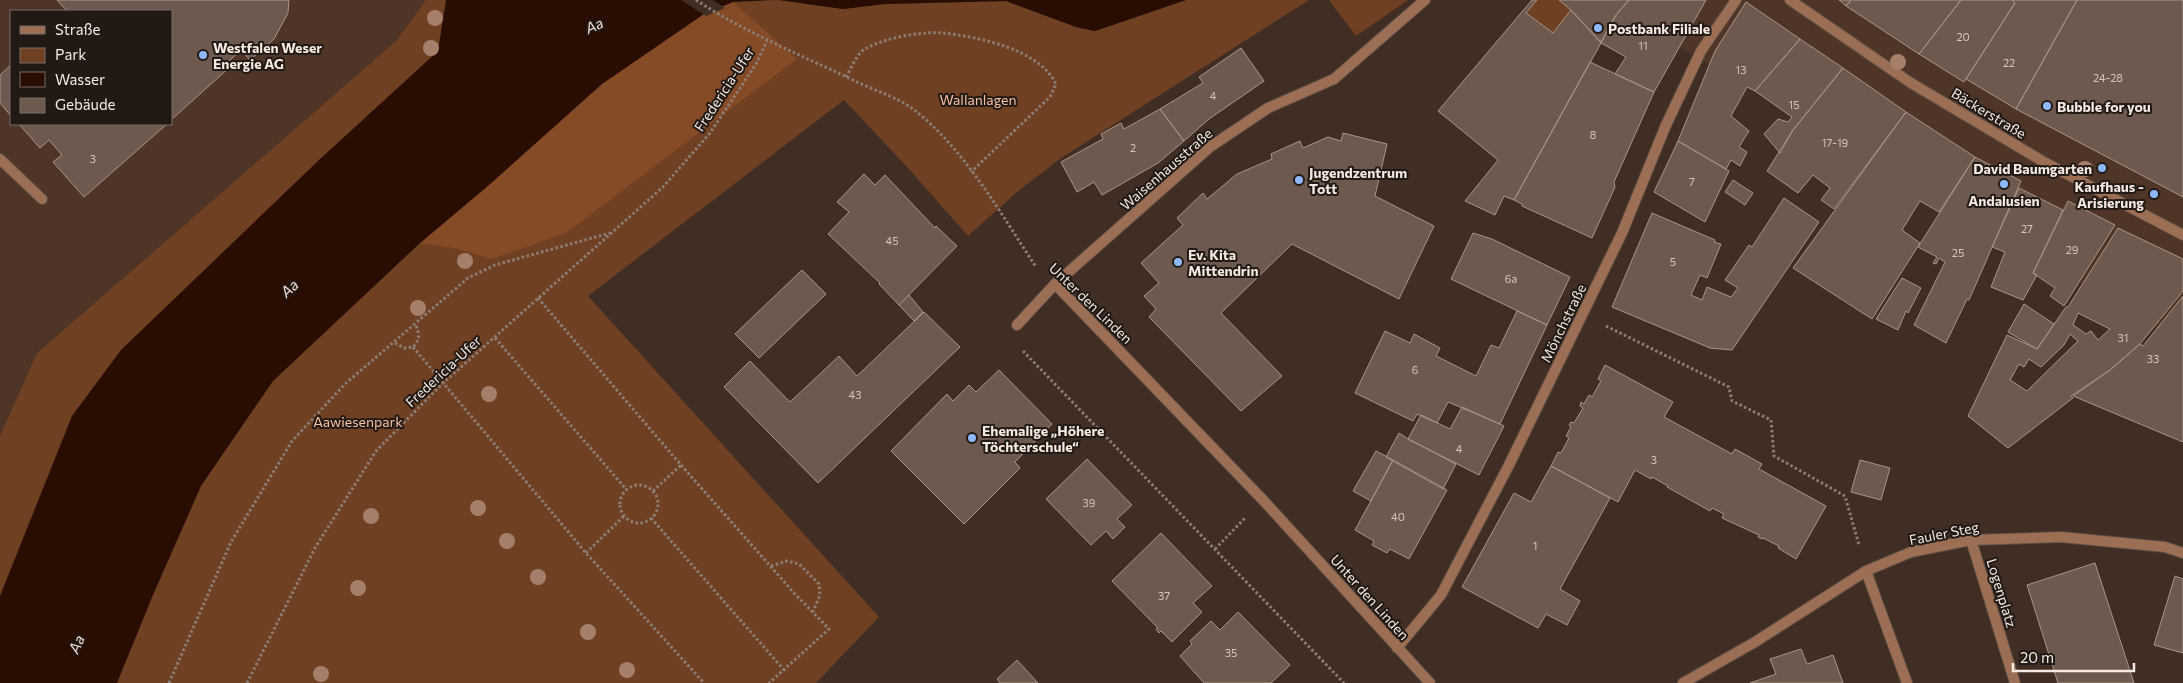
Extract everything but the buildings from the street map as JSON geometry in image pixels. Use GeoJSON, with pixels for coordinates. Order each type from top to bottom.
{"type":"FeatureCollection","features":[{"type":"Feature","properties":{"kind":"street","name":"Waisenhausstraße"},"geometry":{"type":"LineString","coordinates":[[1018,325],[1055,284],[1210,147],[1268,108],[1334,79],[1425,0]]}},
{"type":"Feature","properties":{"kind":"street","name":"Mönchstraße"},"geometry":{"type":"LineString","coordinates":[[1397,648],[1440,596],[1509,465],[1622,233],[1666,125],[1701,51],[1736,0]]}},
{"type":"Feature","properties":{"kind":"street","name":"Bäckerstraße"},"geometry":{"type":"LineString","coordinates":[[1790,0],[1911,83],[2044,162],[2183,236]]}},
{"type":"Feature","properties":{"kind":"street"},"geometry":{"type":"LineString","coordinates":[[0,159],[42,199]]}},
{"type":"Feature","properties":{"kind":"street","name":"Unter den Linden"},"geometry":{"type":"LineString","coordinates":[[1055,284],[1262,500],[1430,683]]}},
{"type":"Feature","properties":{"kind":"street","name":"Fauler Steg"},"geometry":{"type":"LineString","coordinates":[[1683,683],[1754,642],[1866,571],[1911,552],[1971,540],[2061,537],[2166,547],[2183,553]]}},
{"type":"Feature","properties":{"kind":"street","name":"Logenplatz"},"geometry":{"type":"LineString","coordinates":[[1971,540],[2015,683]]}},
{"type":"Feature","properties":{"kind":"street"},"geometry":{"type":"LineString","coordinates":[[1866,571],[1907,683]]}},
{"type":"Feature","properties":{"kind":"path","name":"Unter den Linden"},"geometry":{"type":"LineString","coordinates":[[696,0],[726,20],[767,41],[910,108],[937,129],[971,172],[1038,271],[1055,284]]}},
{"type":"Feature","properties":{"kind":"path"},"geometry":{"type":"LineString","coordinates":[[846,77],[863,50],[888,38],[942,33],[999,43],[1035,61],[1051,74],[1056,84],[1050,97],[971,172]]}},
{"type":"Feature","properties":{"kind":"path","name":"Fredericia-Ufer"},"geometry":{"type":"LineString","coordinates":[[248,683],[315,548],[376,451],[442,384],[663,187],[710,133],[756,64],[767,41]]}},
{"type":"Feature","properties":{"kind":"path","name":"Fredericia-Ufer"},"geometry":{"type":"LineString","coordinates":[[170,683],[231,542],[292,441],[345,384],[395,343],[468,278],[495,265],[613,232]]}},
{"type":"Feature","properties":{"kind":"path"},"geometry":{"type":"LineString","coordinates":[[538,298],[681,465],[829,629],[769,683]]}},
{"type":"Feature","properties":{"kind":"path"},"geometry":{"type":"LineString","coordinates":[[1583,315],[1729,387],[1732,401],[1771,420],[1774,456],[1845,496],[1866,571]]}},
{"type":"Feature","properties":{"kind":"path"},"geometry":{"type":"LineString","coordinates":[[395,343],[404,348],[413,347],[417,343],[419,336],[415,324]]}},
{"type":"Feature","properties":{"kind":"path"},"geometry":{"type":"LineString","coordinates":[[1018,325],[1018,346],[1344,683]]}},
{"type":"Feature","properties":{"kind":"path"},"geometry":{"type":"LineString","coordinates":[[495,338],[626,489]]}},
{"type":"Feature","properties":{"kind":"path"},"geometry":{"type":"LineString","coordinates":[[413,347],[442,384],[586,553],[704,683]]}},
{"type":"Feature","properties":{"kind":"path"},"geometry":{"type":"LineString","coordinates":[[653,491],[681,465]]}},
{"type":"Feature","properties":{"kind":"path"},"geometry":{"type":"LineString","coordinates":[[639,484],[647,486],[653,491],[658,505],[651,518],[644,522],[637,522],[630,521],[624,516],[620,507],[620,497],[626,489],[639,484]]}},
{"type":"Feature","properties":{"kind":"path"},"geometry":{"type":"LineString","coordinates":[[1215,549],[1262,500]]}},
{"type":"Feature","properties":{"kind":"path"},"geometry":{"type":"LineString","coordinates":[[586,553],[624,516]]}},
{"type":"Feature","properties":{"kind":"path"},"geometry":{"type":"LineString","coordinates":[[651,518],[784,670]]}},
{"type":"Feature","properties":{"kind":"path"},"geometry":{"type":"LineString","coordinates":[[771,566],[787,561],[799,564],[819,584],[820,595],[813,612]]}},
{"type":"Feature","properties":{"kind":"shaded area"},"geometry":{"type":"Polygon","coordinates":[[[0,0],[426,0],[396,41],[37,353],[0,436],[0,0]]]}},
{"type":"Feature","properties":{"kind":"shaded area"},"geometry":{"type":"Polygon","coordinates":[[[1617,0],[2183,0],[2183,344],[1647,28],[1617,0]]]}},
{"type":"Feature","properties":{"kind":"shaded area"},"geometry":{"type":"Polygon","coordinates":[[[733,2],[797,59],[566,233],[492,259],[454,248],[419,243],[489,185],[602,84],[704,14],[733,2]]]}},
{"type":"Feature","properties":{"kind":"green space","name":"Aawiesenpark"},"geometry":{"type":"Polygon","coordinates":[[[426,0],[731,0],[733,2],[779,0],[843,9],[885,4],[1006,1],[1076,27],[1095,31],[1186,0],[1309,0],[1061,158],[1017,192],[968,236],[844,100],[588,296],[879,617],[816,683],[0,683],[0,436],[37,353],[396,41],[426,0]]]}},
{"type":"Feature","properties":{"kind":"green space"},"geometry":{"type":"Polygon","coordinates":[[[1329,0],[1408,0],[1356,36],[1329,0]]]}},
{"type":"Feature","properties":{"kind":"green space"},"geometry":{"type":"Polygon","coordinates":[[[1537,0],[1559,0],[1571,10],[1553,33],[1526,13],[1537,0]]]}},
{"type":"Feature","properties":{"kind":"water","name":"Aa"},"geometry":{"type":"Polygon","coordinates":[[[446,0],[768,0],[733,2],[704,14],[602,84],[489,185],[419,244],[273,381],[201,486],[117,683],[0,683],[0,596],[72,416],[121,350],[319,160],[438,51],[446,0]]]}},
{"type":"Feature","properties":{"kind":"water"},"geometry":{"type":"Polygon","coordinates":[[[779,0],[1186,0],[1095,31],[1076,27],[1006,1],[885,4],[843,9],[779,0]]]}},
{"type":"Feature","properties":{"kind":"pier"},"geometry":{"type":"Polygon","coordinates":[[[681,0],[713,0],[725,8],[706,16],[681,0]]]}},
{"type":"Feature","properties":{"kind":"place","name":"Postbank Filiale"},"geometry":{"type":"Point","coordinates":[1598,28]}},
{"type":"Feature","properties":{"kind":"place","name":"Westfalen Weser Energie AG"},"geometry":{"type":"Point","coordinates":[203,55]}},
{"type":"Feature","properties":{"kind":"place","name":"Bubble for you"},"geometry":{"type":"Point","coordinates":[2047,106]}},
{"type":"Feature","properties":{"kind":"place","name":"David Baumgarten"},"geometry":{"type":"Point","coordinates":[2102,168]}},
{"type":"Feature","properties":{"kind":"place","name":"Jugendzentrum Tott"},"geometry":{"type":"Point","coordinates":[1299,180]}},
{"type":"Feature","properties":{"kind":"place","name":"Andalusien"},"geometry":{"type":"Point","coordinates":[2004,184]}},
{"type":"Feature","properties":{"kind":"place","name":"Kaufhaus - Arisierung"},"geometry":{"type":"Point","coordinates":[2154,194]}},
{"type":"Feature","properties":{"kind":"place","name":"Ev. Kita Mittendrin"},"geometry":{"type":"Point","coordinates":[1178,262]}},
{"type":"Feature","properties":{"kind":"place","name":"Ehemalige „Höhere Töchterschule“"},"geometry":{"type":"Point","coordinates":[972,438]}},
{"type":"Feature","properties":{"kind":"park label","name":"Wallanlagen"},"geometry":{"type":"Point","coordinates":[978,99]}}]}
